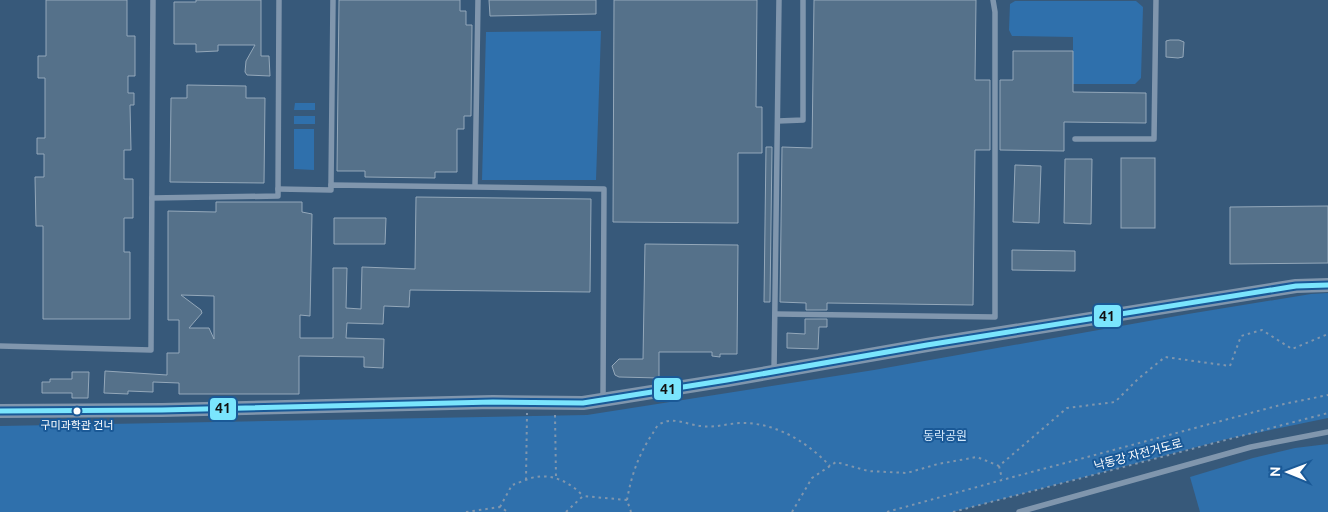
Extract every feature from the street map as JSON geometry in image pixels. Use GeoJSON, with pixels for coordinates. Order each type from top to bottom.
{"type":"FeatureCollection","features":[{"type":"Feature","properties":{"kind":"street"},"geometry":{"type":"LineString","coordinates":[[0,412],[493,402],[583,403],[937,343],[1287,288],[1328,285]]}},
{"type":"Feature","properties":{"kind":"lane"},"geometry":{"type":"LineString","coordinates":[[0,346],[151,350],[153,0]]}},
{"type":"Feature","properties":{"kind":"lane"},"geometry":{"type":"LineString","coordinates":[[152,198],[278,196],[279,0]]}},
{"type":"Feature","properties":{"kind":"lane"},"geometry":{"type":"LineString","coordinates":[[278,189],[331,190],[333,0]]}},
{"type":"Feature","properties":{"kind":"lane"},"geometry":{"type":"LineString","coordinates":[[475,186],[478,0]]}},
{"type":"Feature","properties":{"kind":"lane"},"geometry":{"type":"LineString","coordinates":[[774,372],[779,0]]}},
{"type":"Feature","properties":{"kind":"lane"},"geometry":{"type":"LineString","coordinates":[[778,121],[804,120],[802,0]]}},
{"type":"Feature","properties":{"kind":"lane"},"geometry":{"type":"LineString","coordinates":[[776,314],[995,317],[995,12],[993,0]]}},
{"type":"Feature","properties":{"kind":"lane"},"geometry":{"type":"LineString","coordinates":[[1074,139],[1154,139],[1156,0]]}},
{"type":"Feature","properties":{"kind":"lane"},"geometry":{"type":"LineString","coordinates":[[331,185],[604,189],[603,400]]}},
{"type":"Feature","properties":{"kind":"lane"},"geometry":{"type":"LineString","coordinates":[[1018,512],[1251,447],[1328,432]]}},
{"type":"Feature","properties":{"kind":"path"},"geometry":{"type":"LineString","coordinates":[[999,466],[1067,408],[1115,402],[1138,379],[1165,357],[1230,366],[1241,336],[1262,330],[1292,349],[1328,334]]}},
{"type":"Feature","properties":{"kind":"path"},"geometry":{"type":"LineString","coordinates":[[887,512],[1284,404],[1328,395]]}},
{"type":"Feature","properties":{"kind":"path"},"geometry":{"type":"LineString","coordinates":[[526,480],[527,402]]}},
{"type":"Feature","properties":{"kind":"path"},"geometry":{"type":"LineString","coordinates":[[555,403],[556,478]]}},
{"type":"Feature","properties":{"kind":"path","name":"낙동강 자전거도로"},"geometry":{"type":"LineString","coordinates":[[953,512],[1328,413]]}},
{"type":"Feature","properties":{"kind":"path"},"geometry":{"type":"LineString","coordinates":[[631,512],[627,500],[630,479],[642,450],[658,425],[668,421],[679,421],[709,427],[739,423],[759,424],[779,429],[816,452],[830,466]]}},
{"type":"Feature","properties":{"kind":"path"},"geometry":{"type":"LineString","coordinates":[[792,512],[812,478],[836,462],[868,471],[907,473],[938,464],[977,457],[999,466]]}},
{"type":"Feature","properties":{"kind":"path"},"geometry":{"type":"LineString","coordinates":[[999,466],[1002,480]]}},
{"type":"Feature","properties":{"kind":"path"},"geometry":{"type":"LineString","coordinates":[[500,507],[512,485],[536,477],[556,478],[576,488],[583,496],[627,500]]}},
{"type":"Feature","properties":{"kind":"path"},"geometry":{"type":"LineString","coordinates":[[567,512],[583,496]]}},
{"type":"Feature","properties":{"kind":"path"},"geometry":{"type":"LineString","coordinates":[[466,512],[500,507],[508,512]]}},
{"type":"Feature","properties":{"kind":"green space"},"geometry":{"type":"Polygon","coordinates":[[[1015,1],[1136,1],[1143,7],[1141,78],[1135,84],[1073,84],[1073,37],[1012,36],[1009,30],[1010,4],[1015,1]]]}},
{"type":"Feature","properties":{"kind":"green space"},"geometry":{"type":"Polygon","coordinates":[[[601,31],[596,180],[482,180],[486,32],[601,31]]]}},
{"type":"Feature","properties":{"kind":"green space"},"geometry":{"type":"Polygon","coordinates":[[[295,103],[315,103],[315,110],[294,110],[295,103]]]}},
{"type":"Feature","properties":{"kind":"green space"},"geometry":{"type":"Polygon","coordinates":[[[294,116],[315,116],[315,124],[294,124],[294,116]]]}},
{"type":"Feature","properties":{"kind":"green space"},"geometry":{"type":"Polygon","coordinates":[[[294,129],[314,129],[314,170],[294,169],[294,129]]]}},
{"type":"Feature","properties":{"kind":"green space","name":"동락공원"},"geometry":{"type":"Polygon","coordinates":[[[1328,293],[1328,418],[1227,439],[953,512],[0,512],[0,426],[587,415],[874,370],[1188,314],[1311,294],[1328,293]]]}},
{"type":"Feature","properties":{"kind":"green space"},"geometry":{"type":"Polygon","coordinates":[[[1328,444],[1328,512],[1200,512],[1190,477],[1253,458],[1295,448],[1328,444]]]}},
{"type":"Feature","properties":{"kind":"building"},"geometry":{"type":"Polygon","coordinates":[[[46,0],[127,0],[127,36],[135,36],[135,76],[128,76],[128,93],[134,93],[134,105],[130,105],[131,150],[124,150],[124,179],[133,179],[133,218],[124,218],[124,252],[130,252],[130,319],[43,319],[43,226],[36,226],[35,177],[44,177],[44,154],[37,154],[37,138],[45,138],[45,78],[38,78],[38,56],[46,56],[46,0]]]}},
{"type":"Feature","properties":{"kind":"building"},"geometry":{"type":"Polygon","coordinates":[[[196,0],[261,0],[261,56],[269,56],[270,76],[247,75],[245,72],[246,61],[255,45],[218,45],[218,51],[196,52],[196,44],[174,44],[174,2],[196,2],[196,0]]]}},
{"type":"Feature","properties":{"kind":"building"},"geometry":{"type":"Polygon","coordinates":[[[339,0],[460,0],[460,11],[466,11],[466,25],[472,25],[471,116],[464,116],[464,129],[457,129],[457,172],[435,172],[435,178],[365,177],[365,171],[337,171],[339,0]]]}},
{"type":"Feature","properties":{"kind":"building"},"geometry":{"type":"Polygon","coordinates":[[[489,0],[596,0],[596,14],[490,16],[489,0]]]}},
{"type":"Feature","properties":{"kind":"building"},"geometry":{"type":"Polygon","coordinates":[[[614,0],[757,0],[756,107],[762,107],[762,153],[738,153],[738,223],[613,222],[614,0]]]}},
{"type":"Feature","properties":{"kind":"building"},"geometry":{"type":"Polygon","coordinates":[[[814,0],[976,0],[975,80],[990,80],[990,150],[975,150],[973,305],[827,303],[827,310],[806,310],[806,303],[780,302],[782,147],[812,148],[814,0]]]}},
{"type":"Feature","properties":{"kind":"building"},"geometry":{"type":"Polygon","coordinates":[[[1166,41],[1184,42],[1183,57],[1166,57],[1166,41]]]}},
{"type":"Feature","properties":{"kind":"building"},"geometry":{"type":"Polygon","coordinates":[[[1013,51],[1073,51],[1073,92],[1146,93],[1146,123],[1064,122],[1064,151],[1000,150],[1000,80],[1013,80],[1013,51]]]}},
{"type":"Feature","properties":{"kind":"building"},"geometry":{"type":"Polygon","coordinates":[[[187,85],[246,86],[246,98],[265,98],[264,183],[170,182],[171,98],[187,98],[187,85]]]}},
{"type":"Feature","properties":{"kind":"building"},"geometry":{"type":"Polygon","coordinates":[[[766,147],[772,147],[770,302],[764,302],[766,147]]]}},
{"type":"Feature","properties":{"kind":"building"},"geometry":{"type":"Polygon","coordinates":[[[1121,158],[1155,158],[1155,228],[1121,228],[1121,158]]]}},
{"type":"Feature","properties":{"kind":"building"},"geometry":{"type":"Polygon","coordinates":[[[1065,159],[1092,159],[1091,224],[1064,223],[1065,159]]]}},
{"type":"Feature","properties":{"kind":"building"},"geometry":{"type":"Polygon","coordinates":[[[1015,165],[1041,166],[1039,223],[1013,222],[1015,165]]]}},
{"type":"Feature","properties":{"kind":"building"},"geometry":{"type":"Polygon","coordinates":[[[416,197],[591,199],[590,292],[410,290],[409,307],[384,306],[383,324],[347,323],[346,338],[384,339],[383,368],[364,367],[364,357],[299,356],[299,394],[179,394],[179,383],[153,382],[153,392],[128,391],[128,394],[104,393],[105,371],[167,375],[167,353],[179,353],[179,320],[168,320],[168,211],[216,212],[216,202],[302,202],[302,212],[312,214],[310,316],[300,315],[300,338],[333,338],[333,268],[347,268],[346,308],[361,309],[362,267],[415,269],[416,197]],[[181,295],[201,310],[202,313],[189,328],[209,328],[214,339],[214,296],[181,295]]]}},
{"type":"Feature","properties":{"kind":"building"},"geometry":{"type":"Polygon","coordinates":[[[1328,206],[1328,263],[1230,264],[1230,207],[1328,206]]]}},
{"type":"Feature","properties":{"kind":"building"},"geometry":{"type":"Polygon","coordinates":[[[334,218],[386,218],[385,244],[334,244],[334,218]]]}},
{"type":"Feature","properties":{"kind":"building"},"geometry":{"type":"Polygon","coordinates":[[[645,244],[738,245],[737,354],[720,354],[720,357],[712,356],[712,352],[659,352],[659,378],[619,377],[615,375],[612,366],[619,359],[643,359],[645,244]]]}},
{"type":"Feature","properties":{"kind":"building"},"geometry":{"type":"Polygon","coordinates":[[[1012,250],[1075,251],[1075,271],[1012,270],[1012,250]]]}},
{"type":"Feature","properties":{"kind":"building"},"geometry":{"type":"Polygon","coordinates":[[[805,319],[827,319],[827,327],[819,327],[818,349],[787,348],[787,333],[805,334],[805,319]]]}},
{"type":"Feature","properties":{"kind":"building"},"geometry":{"type":"Polygon","coordinates":[[[72,372],[89,372],[88,398],[72,398],[72,393],[42,393],[42,382],[50,382],[50,379],[72,379],[72,372]]]}},
{"type":"Feature","properties":{"kind":"transit line","name":"41"},"geometry":{"type":"LineString","coordinates":[[0,411],[162,410],[493,402],[583,403],[927,345],[1296,286],[1328,285]]}},
{"type":"Feature","properties":{"kind":"place","name":"구미과학관 건너"},"geometry":{"type":"Point","coordinates":[77,411]}}]}
